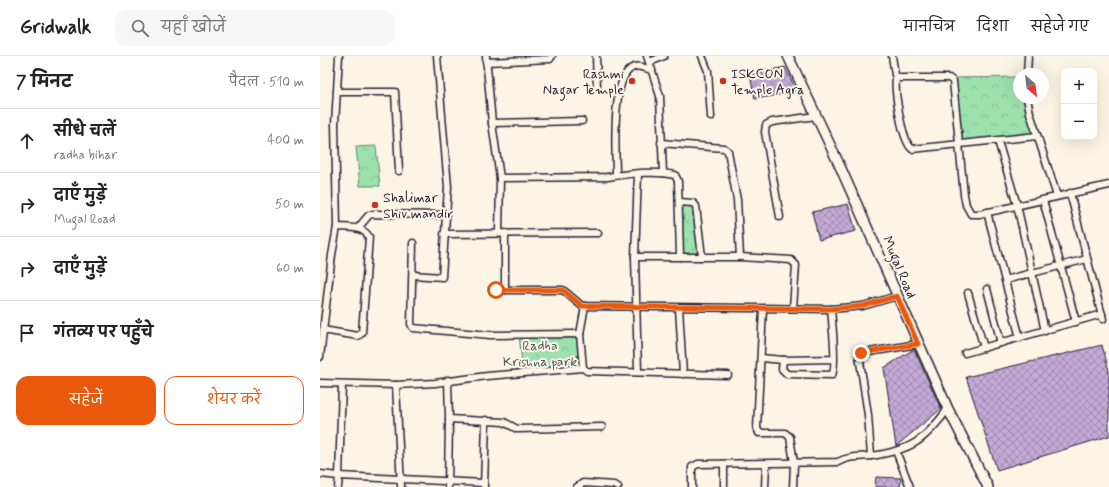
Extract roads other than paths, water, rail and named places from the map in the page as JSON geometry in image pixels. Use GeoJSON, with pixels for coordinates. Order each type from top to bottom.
{"type":"FeatureCollection","features":[{"type":"Feature","properties":{"kind":"street"},"geometry":{"type":"LineString","coordinates":[[320,357],[323,330],[323,310],[337,227],[334,124],[340,56]]}},
{"type":"Feature","properties":{"kind":"street"},"geometry":{"type":"LineString","coordinates":[[413,275],[442,277],[448,187],[437,56]]}},
{"type":"Feature","properties":{"kind":"street"},"geometry":{"type":"LineString","coordinates":[[505,290],[500,178],[492,123],[486,59],[550,59],[552,56]]}},
{"type":"Feature","properties":{"kind":"street"},"geometry":{"type":"LineString","coordinates":[[596,56],[597,88]]}},
{"type":"Feature","properties":{"kind":"street"},"geometry":{"type":"LineString","coordinates":[[663,172],[660,96],[648,59],[664,56]]}},
{"type":"Feature","properties":{"kind":"street"},"geometry":{"type":"LineString","coordinates":[[702,56],[709,75],[711,117]]}},
{"type":"Feature","properties":{"kind":"street","name":"Mugal Road"},"geometry":{"type":"LineString","coordinates":[[788,56],[948,409],[988,487]]}},
{"type":"Feature","properties":{"kind":"street"},"geometry":{"type":"LineString","coordinates":[[892,56],[904,134],[910,147],[915,150],[1037,136]]}},
{"type":"Feature","properties":{"kind":"street"},"geometry":{"type":"LineString","coordinates":[[1027,68],[1028,56]]}},
{"type":"Feature","properties":{"kind":"street"},"geometry":{"type":"LineString","coordinates":[[616,175],[617,103],[621,85],[626,74],[633,68],[638,67],[652,70]]}},
{"type":"Feature","properties":{"kind":"street"},"geometry":{"type":"LineString","coordinates":[[896,77],[901,79],[949,78],[952,80],[964,195],[968,211],[974,215],[1109,184]]}},
{"type":"Feature","properties":{"kind":"street"},"geometry":{"type":"LineString","coordinates":[[337,92],[395,92],[399,170]]}},
{"type":"Feature","properties":{"kind":"street"},"geometry":{"type":"LineString","coordinates":[[1029,104],[1037,136],[1057,196]]}},
{"type":"Feature","properties":{"kind":"street"},"geometry":{"type":"LineString","coordinates":[[780,217],[765,132],[766,125],[772,122],[816,116]]}},
{"type":"Feature","properties":{"kind":"street"},"geometry":{"type":"LineString","coordinates":[[492,123],[582,121]]}},
{"type":"Feature","properties":{"kind":"street"},"geometry":{"type":"LineString","coordinates":[[998,141],[1017,205],[1045,330]]}},
{"type":"Feature","properties":{"kind":"street"},"geometry":{"type":"LineString","coordinates":[[661,143],[724,148],[728,151],[737,200],[740,257]]}},
{"type":"Feature","properties":{"kind":"street"},"geometry":{"type":"LineString","coordinates":[[500,178],[607,177],[663,172],[675,175],[678,179],[680,257]]}},
{"type":"Feature","properties":{"kind":"street"},"geometry":{"type":"LineString","coordinates":[[638,174],[635,257],[638,372]]}},
{"type":"Feature","properties":{"kind":"street"},"geometry":{"type":"LineString","coordinates":[[965,353],[1045,330],[1103,317],[1070,194]]}},
{"type":"Feature","properties":{"kind":"street"},"geometry":{"type":"LineString","coordinates":[[1043,200],[1076,322]]}},
{"type":"Feature","properties":{"kind":"street"},"geometry":{"type":"LineString","coordinates":[[679,202],[693,203],[696,206],[702,257]]}},
{"type":"Feature","properties":{"kind":"street"},"geometry":{"type":"LineString","coordinates":[[987,212],[1020,338]]}},
{"type":"Feature","properties":{"kind":"street"},"geometry":{"type":"LineString","coordinates":[[358,228],[369,216],[373,214],[445,215]]}},
{"type":"Feature","properties":{"kind":"street"},"geometry":{"type":"LineString","coordinates":[[323,330],[358,336],[362,333],[370,242],[367,233],[358,228],[337,227]]}},
{"type":"Feature","properties":{"kind":"street"},"geometry":{"type":"LineString","coordinates":[[444,234],[598,233]]}},
{"type":"Feature","properties":{"kind":"street"},"geometry":{"type":"LineString","coordinates":[[413,243],[411,324],[414,328],[490,335],[580,334]]}},
{"type":"Feature","properties":{"kind":"street"},"geometry":{"type":"LineString","coordinates":[[635,257],[740,257],[791,260],[794,261],[796,265],[793,308]]}},
{"type":"Feature","properties":{"kind":"street"},"geometry":{"type":"LineString","coordinates":[[1005,280],[1088,259]]}},
{"type":"Feature","properties":{"kind":"street"},"geometry":{"type":"LineString","coordinates":[[987,289],[1001,343]]}},
{"type":"Feature","properties":{"kind":"street"},"geometry":{"type":"LineString","coordinates":[[496,290],[563,290],[580,304],[585,306],[679,308],[831,309],[863,306],[897,296]]}},
{"type":"Feature","properties":{"kind":"street"},"geometry":{"type":"LineString","coordinates":[[968,293],[984,348]]}},
{"type":"Feature","properties":{"kind":"street"},"geometry":{"type":"LineString","coordinates":[[583,368],[580,334],[585,306]]}},
{"type":"Feature","properties":{"kind":"street"},"geometry":{"type":"LineString","coordinates":[[679,308],[683,374]]}},
{"type":"Feature","properties":{"kind":"street"},"geometry":{"type":"LineString","coordinates":[[763,309],[757,428],[759,433],[788,434],[794,464],[794,487]]}},
{"type":"Feature","properties":{"kind":"street"},"geometry":{"type":"LineString","coordinates":[[783,360],[782,369],[787,374],[829,376],[834,372],[831,309]]}},
{"type":"Feature","properties":{"kind":"street"},"geometry":{"type":"LineString","coordinates":[[871,456],[868,415],[859,355],[863,353],[918,344]]}},
{"type":"Feature","properties":{"kind":"street"},"geometry":{"type":"LineString","coordinates":[[761,358],[783,360],[834,360]]}},
{"type":"Feature","properties":{"kind":"street"},"geometry":{"type":"LineString","coordinates":[[320,383],[342,385],[396,385],[435,383],[448,380],[583,368],[587,371],[728,375]]}},
{"type":"Feature","properties":{"kind":"street"},"geometry":{"type":"LineString","coordinates":[[448,380],[449,484]]}},
{"type":"Feature","properties":{"kind":"street"},"geometry":{"type":"LineString","coordinates":[[338,487],[342,385]]}},
{"type":"Feature","properties":{"kind":"street"},"geometry":{"type":"LineString","coordinates":[[396,385],[402,479],[401,487]]}},
{"type":"Feature","properties":{"kind":"street"},"geometry":{"type":"LineString","coordinates":[[692,487],[692,467],[698,464],[794,464],[838,462],[848,457],[871,456],[896,451],[916,444],[927,435],[948,409]]}},
{"type":"Feature","properties":{"kind":"street"},"geometry":{"type":"LineString","coordinates":[[449,419],[504,422],[518,429],[602,427]]}},
{"type":"Feature","properties":{"kind":"street"},"geometry":{"type":"LineString","coordinates":[[320,474],[402,479],[449,484],[484,485],[486,420]]}},
{"type":"Feature","properties":{"kind":"street"},"geometry":{"type":"LineString","coordinates":[[896,451],[910,487]]}},
{"type":"Feature","properties":{"kind":"street"},"geometry":{"type":"LineString","coordinates":[[724,464],[724,487]]}},
{"type":"Feature","properties":{"kind":"street"},"geometry":{"type":"LineString","coordinates":[[765,487],[766,464]]}},
{"type":"Feature","properties":{"kind":"street"},"geometry":{"type":"LineString","coordinates":[[577,487],[583,483],[614,485],[618,487]]}},
{"type":"Feature","properties":{"kind":"place","name":"Rashmi Nagar Temple"},"geometry":{"type":"Point","coordinates":[632,81]}},
{"type":"Feature","properties":{"kind":"place","name":"ISKCON Temple Agra"},"geometry":{"type":"Point","coordinates":[723,81]}},
{"type":"Feature","properties":{"kind":"place","name":"Shalimar Shiv mandir"},"geometry":{"type":"Point","coordinates":[375,205]}},
{"type":"Feature","properties":{"kind":"park label","name":"Radha Krishna park"},"geometry":{"type":"Point","coordinates":[540,354]}}]}
